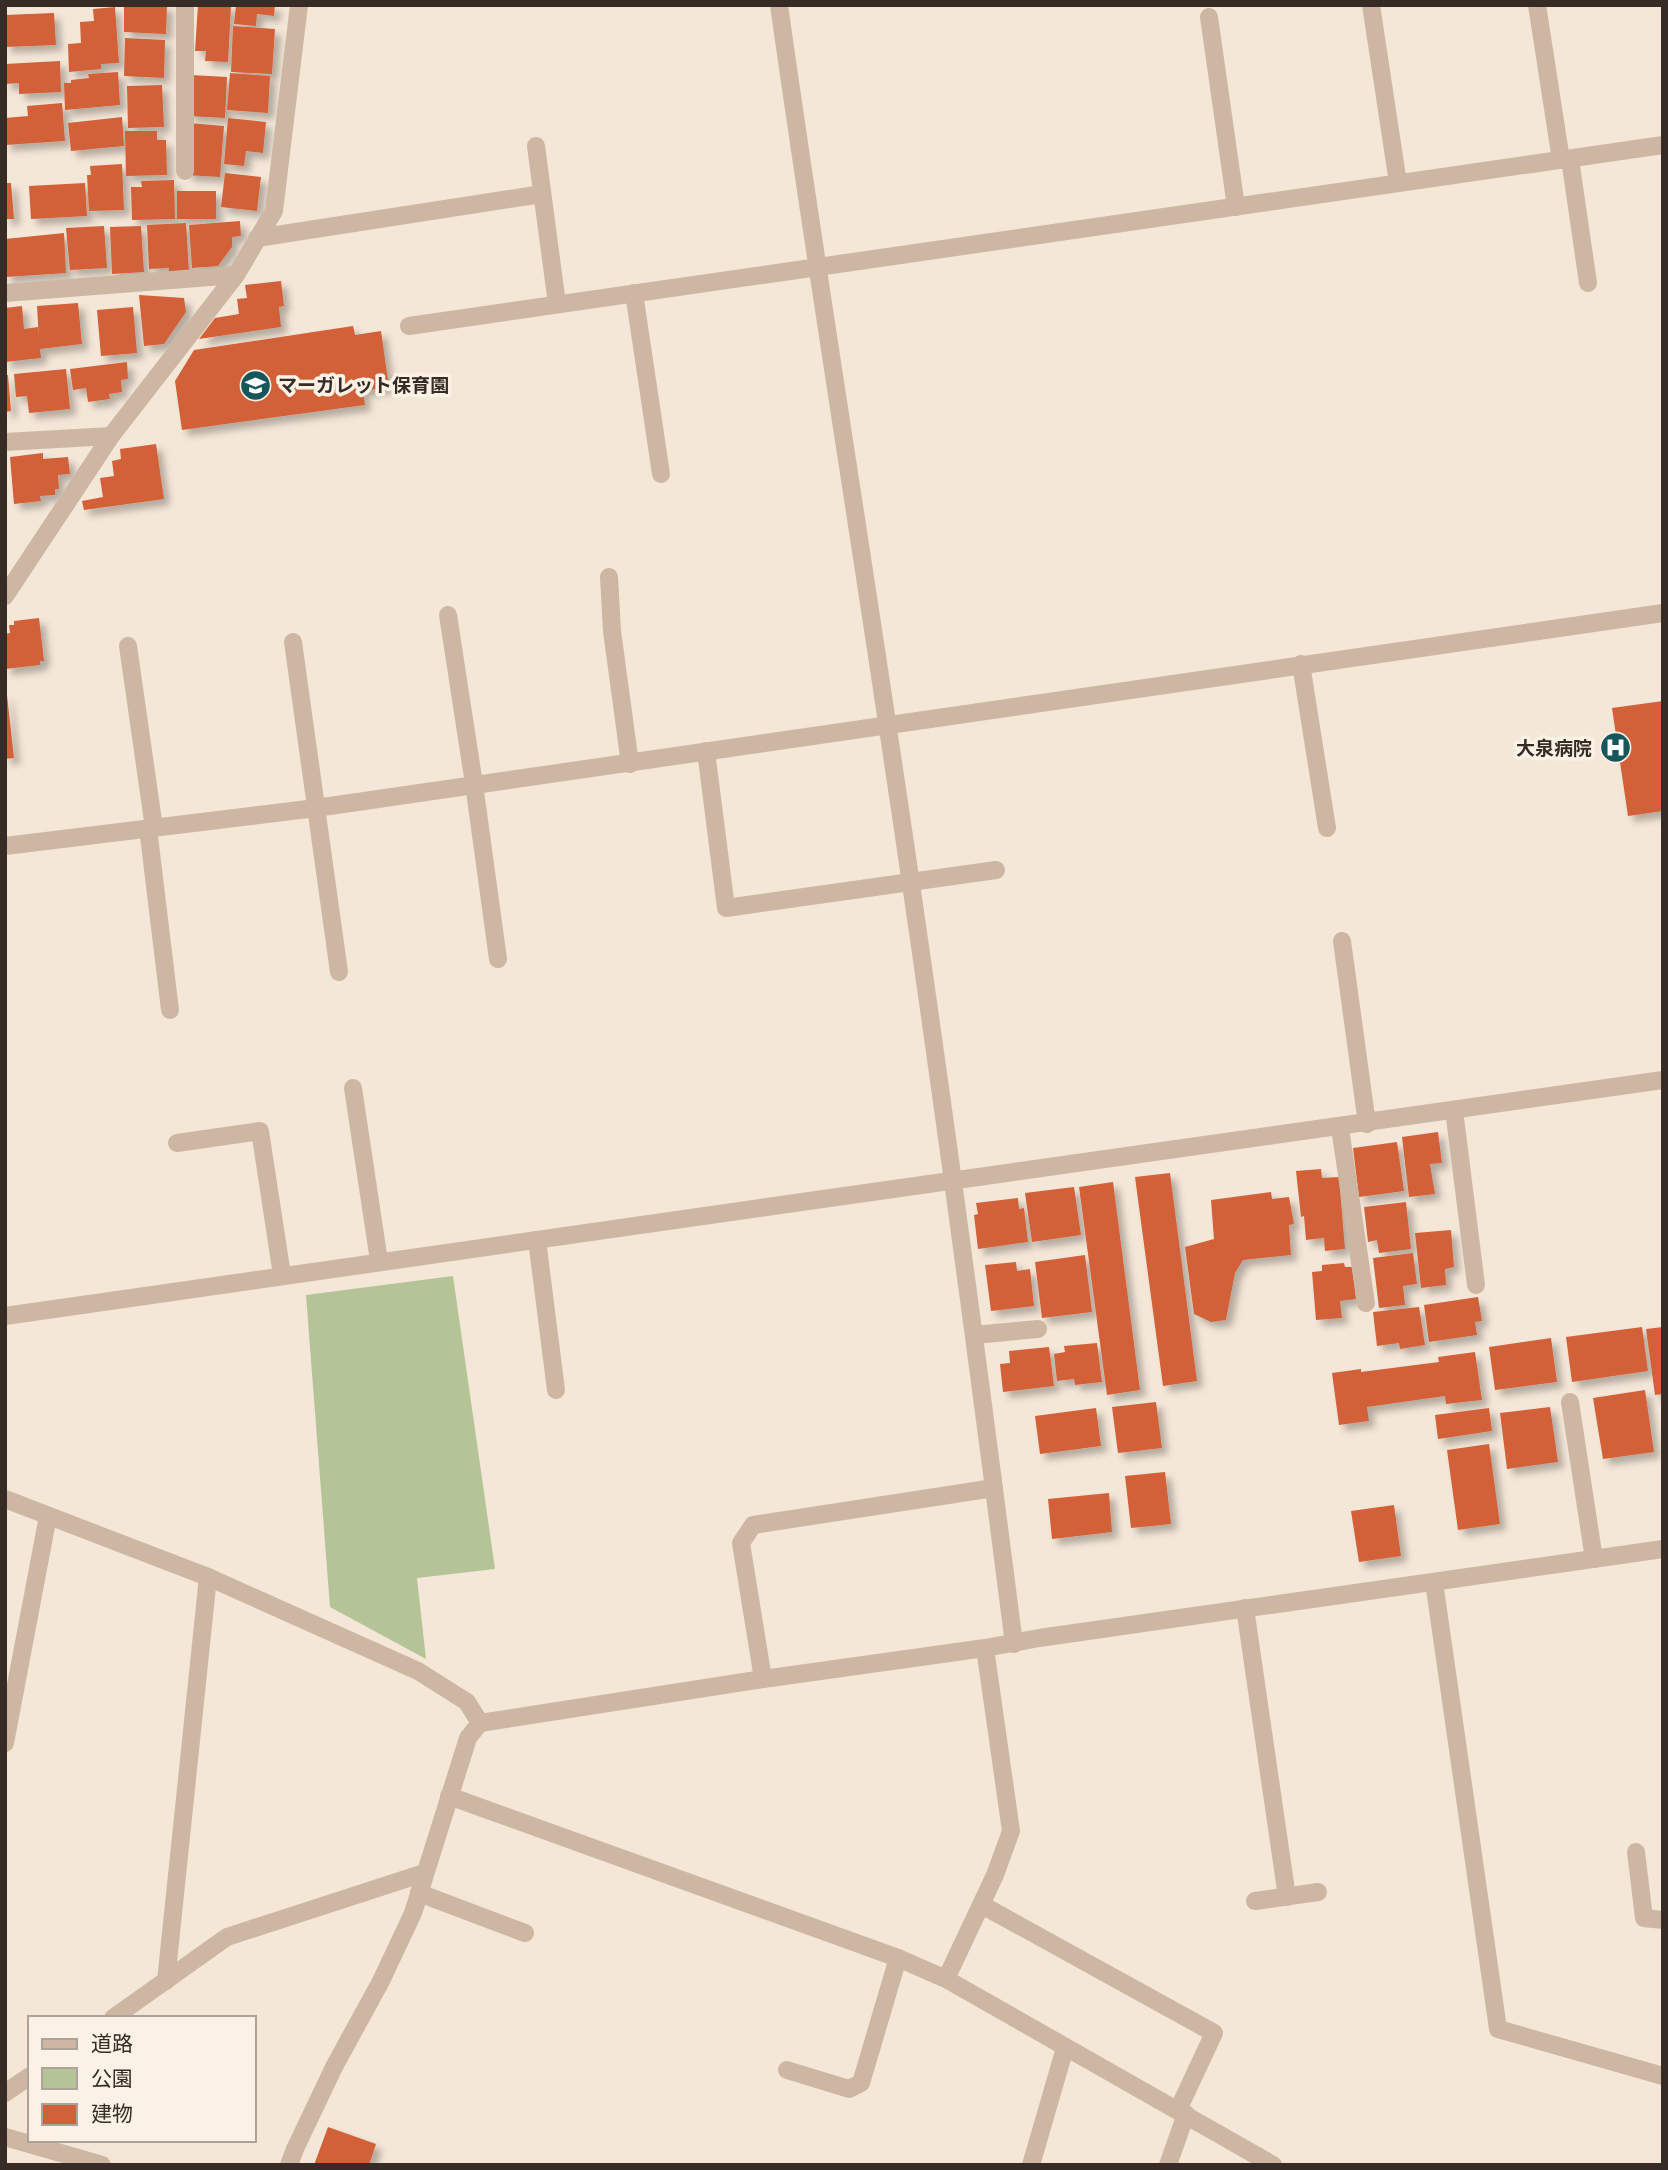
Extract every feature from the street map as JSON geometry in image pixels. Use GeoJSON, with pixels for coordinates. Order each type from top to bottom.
{"type":"FeatureCollection","features":[{"type":"Feature","properties":{"kind":"street"},"geometry":{"type":"LineString","coordinates":[[185,5],[185,171]]}},
{"type":"Feature","properties":{"kind":"street"},"geometry":{"type":"LineString","coordinates":[[5,596],[111,436],[236,275],[274,211],[299,5]]}},
{"type":"Feature","properties":{"kind":"street"},"geometry":{"type":"LineString","coordinates":[[779,5],[954,1182],[1014,1644]]}},
{"type":"Feature","properties":{"kind":"street"},"geometry":{"type":"LineString","coordinates":[[1371,5],[1398,183]]}},
{"type":"Feature","properties":{"kind":"street"},"geometry":{"type":"LineString","coordinates":[[1537,5],[1588,283]]}},
{"type":"Feature","properties":{"kind":"street"},"geometry":{"type":"LineString","coordinates":[[1209,17],[1236,207]]}},
{"type":"Feature","properties":{"kind":"street"},"geometry":{"type":"LineString","coordinates":[[408,326],[1663,145]]}},
{"type":"Feature","properties":{"kind":"street"},"geometry":{"type":"LineString","coordinates":[[536,146],[557,304]]}},
{"type":"Feature","properties":{"kind":"street"},"geometry":{"type":"LineString","coordinates":[[257,238],[542,194]]}},
{"type":"Feature","properties":{"kind":"street"},"geometry":{"type":"LineString","coordinates":[[5,293],[236,275]]}},
{"type":"Feature","properties":{"kind":"street"},"geometry":{"type":"LineString","coordinates":[[634,293],[661,474]]}},
{"type":"Feature","properties":{"kind":"street"},"geometry":{"type":"LineString","coordinates":[[5,442],[111,436]]}},
{"type":"Feature","properties":{"kind":"street"},"geometry":{"type":"LineString","coordinates":[[610,577],[612,631],[630,764]]}},
{"type":"Feature","properties":{"kind":"street"},"geometry":{"type":"LineString","coordinates":[[5,846],[316,808],[630,764],[1663,613]]}},
{"type":"Feature","properties":{"kind":"street"},"geometry":{"type":"LineString","coordinates":[[448,615],[498,959]]}},
{"type":"Feature","properties":{"kind":"street"},"geometry":{"type":"LineString","coordinates":[[293,642],[339,972]]}},
{"type":"Feature","properties":{"kind":"street"},"geometry":{"type":"LineString","coordinates":[[128,646],[170,1010]]}},
{"type":"Feature","properties":{"kind":"street"},"geometry":{"type":"LineString","coordinates":[[1301,664],[1327,828]]}},
{"type":"Feature","properties":{"kind":"street"},"geometry":{"type":"LineString","coordinates":[[706,751],[726,908],[996,870]]}},
{"type":"Feature","properties":{"kind":"street"},"geometry":{"type":"LineString","coordinates":[[1342,941],[1367,1124]]}},
{"type":"Feature","properties":{"kind":"street"},"geometry":{"type":"LineString","coordinates":[[5,1316],[1663,1080]]}},
{"type":"Feature","properties":{"kind":"street"},"geometry":{"type":"LineString","coordinates":[[354,1088],[379,1261]]}},
{"type":"Feature","properties":{"kind":"street"},"geometry":{"type":"LineString","coordinates":[[1454,1110],[1476,1285]]}},
{"type":"Feature","properties":{"kind":"street"},"geometry":{"type":"LineString","coordinates":[[1340,1128],[1366,1303]]}},
{"type":"Feature","properties":{"kind":"street"},"geometry":{"type":"LineString","coordinates":[[177,1143],[260,1131],[282,1275]]}},
{"type":"Feature","properties":{"kind":"street"},"geometry":{"type":"LineString","coordinates":[[537,1240],[556,1391]]}},
{"type":"Feature","properties":{"kind":"street"},"geometry":{"type":"LineString","coordinates":[[974,1335],[1038,1329]]}},
{"type":"Feature","properties":{"kind":"street"},"geometry":{"type":"LineString","coordinates":[[1570,1402],[1594,1559]]}},
{"type":"Feature","properties":{"kind":"street"},"geometry":{"type":"LineString","coordinates":[[763,1679],[741,1543],[753,1525],[994,1488]]}},
{"type":"Feature","properties":{"kind":"street"},"geometry":{"type":"LineString","coordinates":[[5,1499],[208,1577],[418,1671],[467,1702],[480,1723]]}},
{"type":"Feature","properties":{"kind":"street"},"geometry":{"type":"LineString","coordinates":[[5,1743],[12,1664],[48,1516]]}},
{"type":"Feature","properties":{"kind":"street"},"geometry":{"type":"LineString","coordinates":[[289,2165],[334,2067],[381,1981],[413,1913],[468,1738],[480,1723],[763,1679],[1014,1644],[1039,1638],[1663,1549]]}},
{"type":"Feature","properties":{"kind":"street"},"geometry":{"type":"LineString","coordinates":[[166,1981],[208,1577]]}},
{"type":"Feature","properties":{"kind":"street"},"geometry":{"type":"LineString","coordinates":[[1434,1582],[1498,2029],[1663,2076]]}},
{"type":"Feature","properties":{"kind":"street"},"geometry":{"type":"LineString","coordinates":[[1245,1608],[1287,1897]]}},
{"type":"Feature","properties":{"kind":"street"},"geometry":{"type":"LineString","coordinates":[[946,1979],[982,1905],[1011,1830],[985,1648]]}},
{"type":"Feature","properties":{"kind":"street"},"geometry":{"type":"LineString","coordinates":[[449,1796],[898,1958],[946,1979],[1273,2165]]}},
{"type":"Feature","properties":{"kind":"street"},"geometry":{"type":"LineString","coordinates":[[1636,1852],[1644,1918],[1663,1920]]}},
{"type":"Feature","properties":{"kind":"street"},"geometry":{"type":"LineString","coordinates":[[116,2016],[227,1937],[424,1873]]}},
{"type":"Feature","properties":{"kind":"street"},"geometry":{"type":"LineString","coordinates":[[1255,1901],[1318,1892]]}},
{"type":"Feature","properties":{"kind":"street"},"geometry":{"type":"LineString","coordinates":[[419,1894],[525,1933]]}},
{"type":"Feature","properties":{"kind":"street"},"geometry":{"type":"LineString","coordinates":[[982,1905],[1214,2032],[1182,2112],[1168,2165]]}},
{"type":"Feature","properties":{"kind":"street"},"geometry":{"type":"LineString","coordinates":[[787,2070],[849,2089],[861,2083],[898,1958]]}},
{"type":"Feature","properties":{"kind":"street"},"geometry":{"type":"LineString","coordinates":[[1031,2165],[1065,2048]]}},
{"type":"Feature","properties":{"kind":"street"},"geometry":{"type":"LineString","coordinates":[[5,2093],[28,2077]]}},
{"type":"Feature","properties":{"kind":"street"},"geometry":{"type":"LineString","coordinates":[[5,2137],[102,2165]]}},
{"type":"Feature","properties":{"kind":"green space"},"geometry":{"type":"Polygon","coordinates":[[[453,1276],[495,1569],[417,1578],[426,1659],[330,1607],[306,1295],[453,1276]]]}},
{"type":"Feature","properties":{"kind":"building"},"geometry":{"type":"Polygon","coordinates":[[[124,5],[167,5],[166,34],[124,32],[124,5]]]}},
{"type":"Feature","properties":{"kind":"building"},"geometry":{"type":"Polygon","coordinates":[[[198,5],[231,5],[228,62],[205,61],[206,51],[195,51],[198,5]]]}},
{"type":"Feature","properties":{"kind":"building"},"geometry":{"type":"Polygon","coordinates":[[[236,5],[275,5],[274,16],[257,14],[256,26],[234,24],[236,5]]]}},
{"type":"Feature","properties":{"kind":"building"},"geometry":{"type":"Polygon","coordinates":[[[115,7],[119,63],[101,64],[101,69],[69,72],[68,44],[81,43],[80,22],[94,21],[93,9],[115,7]]]}},
{"type":"Feature","properties":{"kind":"building"},"geometry":{"type":"Polygon","coordinates":[[[54,13],[56,45],[5,47],[5,15],[54,13]]]}},
{"type":"Feature","properties":{"kind":"building"},"geometry":{"type":"Polygon","coordinates":[[[233,26],[275,29],[272,74],[231,72],[233,26]]]}},
{"type":"Feature","properties":{"kind":"building"},"geometry":{"type":"Polygon","coordinates":[[[125,38],[165,40],[164,78],[124,76],[125,38]]]}},
{"type":"Feature","properties":{"kind":"building"},"geometry":{"type":"Polygon","coordinates":[[[60,61],[61,92],[19,94],[19,83],[5,84],[5,64],[60,61]]]}},
{"type":"Feature","properties":{"kind":"building"},"geometry":{"type":"Polygon","coordinates":[[[118,72],[120,105],[65,110],[64,83],[89,78],[88,74],[118,72]]]}},
{"type":"Feature","properties":{"kind":"building"},"geometry":{"type":"Polygon","coordinates":[[[230,73],[270,76],[268,113],[227,110],[230,73]]]}},
{"type":"Feature","properties":{"kind":"building"},"geometry":{"type":"Polygon","coordinates":[[[190,75],[227,77],[225,118],[188,116],[190,75]]]}},
{"type":"Feature","properties":{"kind":"building"},"geometry":{"type":"Polygon","coordinates":[[[162,85],[164,127],[128,128],[127,86],[162,85]]]}},
{"type":"Feature","properties":{"kind":"building"},"geometry":{"type":"Polygon","coordinates":[[[62,103],[65,141],[5,145],[5,118],[28,116],[27,106],[62,103]]]}},
{"type":"Feature","properties":{"kind":"building"},"geometry":{"type":"Polygon","coordinates":[[[122,117],[124,146],[71,151],[68,123],[122,117]]]}},
{"type":"Feature","properties":{"kind":"building"},"geometry":{"type":"Polygon","coordinates":[[[228,118],[266,122],[263,153],[246,151],[244,166],[224,164],[228,118]]]}},
{"type":"Feature","properties":{"kind":"building"},"geometry":{"type":"Polygon","coordinates":[[[189,123],[224,126],[220,177],[186,175],[189,123]]]}},
{"type":"Feature","properties":{"kind":"building"},"geometry":{"type":"Polygon","coordinates":[[[125,131],[157,131],[157,140],[166,140],[167,175],[126,176],[125,131]]]}},
{"type":"Feature","properties":{"kind":"building"},"geometry":{"type":"Polygon","coordinates":[[[122,164],[124,210],[89,211],[87,175],[91,175],[90,166],[122,164]]]}},
{"type":"Feature","properties":{"kind":"building"},"geometry":{"type":"Polygon","coordinates":[[[225,173],[261,177],[257,211],[221,207],[225,173]]]}},
{"type":"Feature","properties":{"kind":"building"},"geometry":{"type":"Polygon","coordinates":[[[174,180],[175,219],[132,220],[131,187],[142,187],[141,181],[174,180]]]}},
{"type":"Feature","properties":{"kind":"building"},"geometry":{"type":"Polygon","coordinates":[[[5,183],[11,183],[14,219],[5,219],[5,183]]]}},
{"type":"Feature","properties":{"kind":"building"},"geometry":{"type":"Polygon","coordinates":[[[85,183],[87,216],[31,219],[29,186],[85,183]]]}},
{"type":"Feature","properties":{"kind":"building"},"geometry":{"type":"Polygon","coordinates":[[[177,191],[216,191],[216,219],[177,219],[177,191]]]}},
{"type":"Feature","properties":{"kind":"building"},"geometry":{"type":"Polygon","coordinates":[[[240,221],[241,236],[232,237],[232,247],[218,266],[192,268],[189,225],[240,221]]]}},
{"type":"Feature","properties":{"kind":"building"},"geometry":{"type":"Polygon","coordinates":[[[186,223],[189,272],[169,273],[169,268],[149,269],[147,225],[186,223]]]}},
{"type":"Feature","properties":{"kind":"building"},"geometry":{"type":"Polygon","coordinates":[[[104,226],[107,268],[70,270],[66,228],[104,226]]]}},
{"type":"Feature","properties":{"kind":"building"},"geometry":{"type":"Polygon","coordinates":[[[141,226],[144,272],[112,274],[110,227],[141,226]]]}},
{"type":"Feature","properties":{"kind":"building"},"geometry":{"type":"Polygon","coordinates":[[[64,233],[66,273],[5,277],[5,239],[64,233]]]}},
{"type":"Feature","properties":{"kind":"building"},"geometry":{"type":"Polygon","coordinates":[[[281,281],[284,306],[279,307],[281,327],[199,339],[215,318],[239,314],[237,299],[247,298],[245,285],[281,281]]]}},
{"type":"Feature","properties":{"kind":"building"},"geometry":{"type":"Polygon","coordinates":[[[139,295],[184,298],[186,312],[164,344],[144,346],[139,295]]]}},
{"type":"Feature","properties":{"kind":"building"},"geometry":{"type":"Polygon","coordinates":[[[78,303],[82,344],[40,349],[41,358],[5,362],[5,308],[22,306],[24,329],[38,327],[39,341],[37,306],[78,303]]]}},
{"type":"Feature","properties":{"kind":"building"},"geometry":{"type":"Polygon","coordinates":[[[133,307],[137,353],[101,356],[97,310],[133,307]]]}},
{"type":"Feature","properties":{"kind":"building"},"geometry":{"type":"Polygon","coordinates":[[[353,326],[355,335],[381,331],[389,387],[363,391],[365,405],[182,430],[175,381],[194,350],[353,326]]]}},
{"type":"Feature","properties":{"kind":"building"},"geometry":{"type":"Polygon","coordinates":[[[127,362],[128,379],[121,380],[122,392],[109,394],[110,399],[88,402],[86,388],[73,390],[70,369],[127,362]]]}},
{"type":"Feature","properties":{"kind":"building"},"geometry":{"type":"Polygon","coordinates":[[[66,369],[70,409],[29,413],[27,396],[16,397],[14,374],[66,369]]]}},
{"type":"Feature","properties":{"kind":"building"},"geometry":{"type":"Polygon","coordinates":[[[5,375],[8,375],[11,411],[5,412],[5,375]]]}},
{"type":"Feature","properties":{"kind":"building"},"geometry":{"type":"Polygon","coordinates":[[[156,444],[164,499],[84,510],[82,501],[103,497],[100,478],[114,476],[112,461],[121,459],[120,449],[156,444]]]}},
{"type":"Feature","properties":{"kind":"building"},"geometry":{"type":"Polygon","coordinates":[[[43,453],[43,459],[68,457],[70,474],[58,475],[59,489],[55,489],[55,495],[40,496],[41,501],[14,504],[10,457],[43,453]]]}},
{"type":"Feature","properties":{"kind":"building"},"geometry":{"type":"Polygon","coordinates":[[[39,618],[44,661],[40,661],[40,665],[5,669],[5,634],[10,633],[9,625],[14,625],[14,621],[39,618]]]}},
{"type":"Feature","properties":{"kind":"building"},"geometry":{"type":"Polygon","coordinates":[[[5,695],[14,758],[5,759],[5,695]]]}},
{"type":"Feature","properties":{"kind":"building"},"geometry":{"type":"Polygon","coordinates":[[[1663,701],[1663,811],[1628,816],[1612,708],[1663,701]]]}},
{"type":"Feature","properties":{"kind":"building"},"geometry":{"type":"Polygon","coordinates":[[[1438,1132],[1442,1163],[1430,1164],[1435,1194],[1409,1197],[1402,1137],[1438,1132]]]}},
{"type":"Feature","properties":{"kind":"building"},"geometry":{"type":"Polygon","coordinates":[[[1397,1142],[1404,1191],[1359,1197],[1353,1148],[1397,1142]]]}},
{"type":"Feature","properties":{"kind":"building"},"geometry":{"type":"Polygon","coordinates":[[[1321,1169],[1322,1178],[1339,1177],[1345,1249],[1325,1251],[1324,1238],[1306,1240],[1296,1171],[1321,1169]]]}},
{"type":"Feature","properties":{"kind":"building"},"geometry":{"type":"Polygon","coordinates":[[[1170,1173],[1197,1381],[1163,1386],[1135,1177],[1170,1173]]]}},
{"type":"Feature","properties":{"kind":"building"},"geometry":{"type":"Polygon","coordinates":[[[1113,1182],[1140,1390],[1107,1395],[1079,1187],[1113,1182]]]}},
{"type":"Feature","properties":{"kind":"building"},"geometry":{"type":"Polygon","coordinates":[[[1074,1187],[1081,1235],[1032,1242],[1025,1193],[1074,1187]]]}},
{"type":"Feature","properties":{"kind":"building"},"geometry":{"type":"Polygon","coordinates":[[[1271,1192],[1272,1199],[1289,1197],[1294,1224],[1289,1225],[1291,1255],[1243,1260],[1235,1273],[1226,1320],[1211,1322],[1194,1314],[1185,1247],[1214,1239],[1211,1200],[1271,1192]]]}},
{"type":"Feature","properties":{"kind":"building"},"geometry":{"type":"Polygon","coordinates":[[[1018,1198],[1019,1209],[1024,1208],[1028,1242],[978,1249],[974,1215],[978,1214],[976,1203],[1018,1198]]]}},
{"type":"Feature","properties":{"kind":"building"},"geometry":{"type":"Polygon","coordinates":[[[1406,1202],[1411,1249],[1379,1253],[1377,1240],[1368,1242],[1364,1207],[1406,1202]]]}},
{"type":"Feature","properties":{"kind":"building"},"geometry":{"type":"Polygon","coordinates":[[[1451,1230],[1454,1267],[1445,1269],[1446,1285],[1421,1288],[1415,1233],[1451,1230]]]}},
{"type":"Feature","properties":{"kind":"building"},"geometry":{"type":"Polygon","coordinates":[[[1413,1253],[1417,1284],[1403,1286],[1405,1305],[1379,1308],[1373,1258],[1413,1253]]]}},
{"type":"Feature","properties":{"kind":"building"},"geometry":{"type":"Polygon","coordinates":[[[1085,1255],[1092,1312],[1042,1318],[1035,1262],[1085,1255]]]}},
{"type":"Feature","properties":{"kind":"building"},"geometry":{"type":"Polygon","coordinates":[[[1016,1262],[1017,1271],[1030,1269],[1034,1306],[991,1311],[985,1265],[1016,1262]]]}},
{"type":"Feature","properties":{"kind":"building"},"geometry":{"type":"Polygon","coordinates":[[[1344,1263],[1345,1267],[1352,1267],[1356,1299],[1340,1301],[1342,1318],[1316,1320],[1312,1272],[1322,1271],[1322,1265],[1344,1263]]]}},
{"type":"Feature","properties":{"kind":"building"},"geometry":{"type":"Polygon","coordinates":[[[1478,1297],[1482,1321],[1475,1322],[1477,1335],[1429,1342],[1424,1305],[1478,1297]]]}},
{"type":"Feature","properties":{"kind":"building"},"geometry":{"type":"Polygon","coordinates":[[[1419,1307],[1425,1345],[1400,1349],[1399,1343],[1377,1346],[1373,1312],[1419,1307]]]}},
{"type":"Feature","properties":{"kind":"building"},"geometry":{"type":"Polygon","coordinates":[[[1642,1327],[1648,1371],[1572,1382],[1566,1337],[1642,1327]]]}},
{"type":"Feature","properties":{"kind":"building"},"geometry":{"type":"Polygon","coordinates":[[[1663,1327],[1663,1394],[1655,1395],[1646,1329],[1663,1327]]]}},
{"type":"Feature","properties":{"kind":"building"},"geometry":{"type":"Polygon","coordinates":[[[1551,1338],[1557,1382],[1495,1390],[1489,1347],[1551,1338]]]}},
{"type":"Feature","properties":{"kind":"building"},"geometry":{"type":"Polygon","coordinates":[[[1097,1343],[1102,1382],[1075,1385],[1074,1379],[1057,1381],[1054,1354],[1065,1352],[1064,1346],[1097,1343]]]}},
{"type":"Feature","properties":{"kind":"building"},"geometry":{"type":"Polygon","coordinates":[[[1049,1347],[1054,1386],[1003,1392],[1000,1364],[1010,1363],[1009,1351],[1049,1347]]]}},
{"type":"Feature","properties":{"kind":"building"},"geometry":{"type":"Polygon","coordinates":[[[1475,1352],[1482,1400],[1446,1404],[1445,1396],[1367,1407],[1369,1421],[1339,1425],[1332,1373],[1439,1362],[1438,1357],[1475,1352]]]}},
{"type":"Feature","properties":{"kind":"building"},"geometry":{"type":"Polygon","coordinates":[[[1645,1390],[1654,1452],[1603,1459],[1593,1398],[1645,1390]]]}},
{"type":"Feature","properties":{"kind":"building"},"geometry":{"type":"Polygon","coordinates":[[[1156,1402],[1162,1448],[1118,1453],[1112,1407],[1156,1402]]]}},
{"type":"Feature","properties":{"kind":"building"},"geometry":{"type":"Polygon","coordinates":[[[1550,1407],[1558,1462],[1507,1469],[1500,1413],[1550,1407]]]}},
{"type":"Feature","properties":{"kind":"building"},"geometry":{"type":"Polygon","coordinates":[[[1096,1408],[1101,1446],[1040,1454],[1035,1416],[1096,1408]]]}},
{"type":"Feature","properties":{"kind":"building"},"geometry":{"type":"Polygon","coordinates":[[[1489,1408],[1492,1431],[1438,1439],[1435,1415],[1489,1408]]]}},
{"type":"Feature","properties":{"kind":"building"},"geometry":{"type":"Polygon","coordinates":[[[1489,1444],[1500,1524],[1458,1530],[1447,1450],[1489,1444]]]}},
{"type":"Feature","properties":{"kind":"building"},"geometry":{"type":"Polygon","coordinates":[[[1165,1472],[1171,1524],[1131,1528],[1125,1476],[1165,1472]]]}},
{"type":"Feature","properties":{"kind":"building"},"geometry":{"type":"Polygon","coordinates":[[[1109,1493],[1112,1532],[1052,1539],[1048,1499],[1109,1493]]]}},
{"type":"Feature","properties":{"kind":"building"},"geometry":{"type":"Polygon","coordinates":[[[1394,1505],[1401,1556],[1359,1562],[1351,1511],[1394,1505]]]}},
{"type":"Feature","properties":{"kind":"building"},"geometry":{"type":"Polygon","coordinates":[[[328,2127],[376,2144],[369,2165],[314,2165],[328,2127]]]}},
{"type":"Feature","properties":{"kind":"place","name":"マーガレット保育園"},"geometry":{"type":"Point","coordinates":[255,385]}},
{"type":"Feature","properties":{"kind":"place","name":"大泉病院"},"geometry":{"type":"Point","coordinates":[1615,748]}}]}
